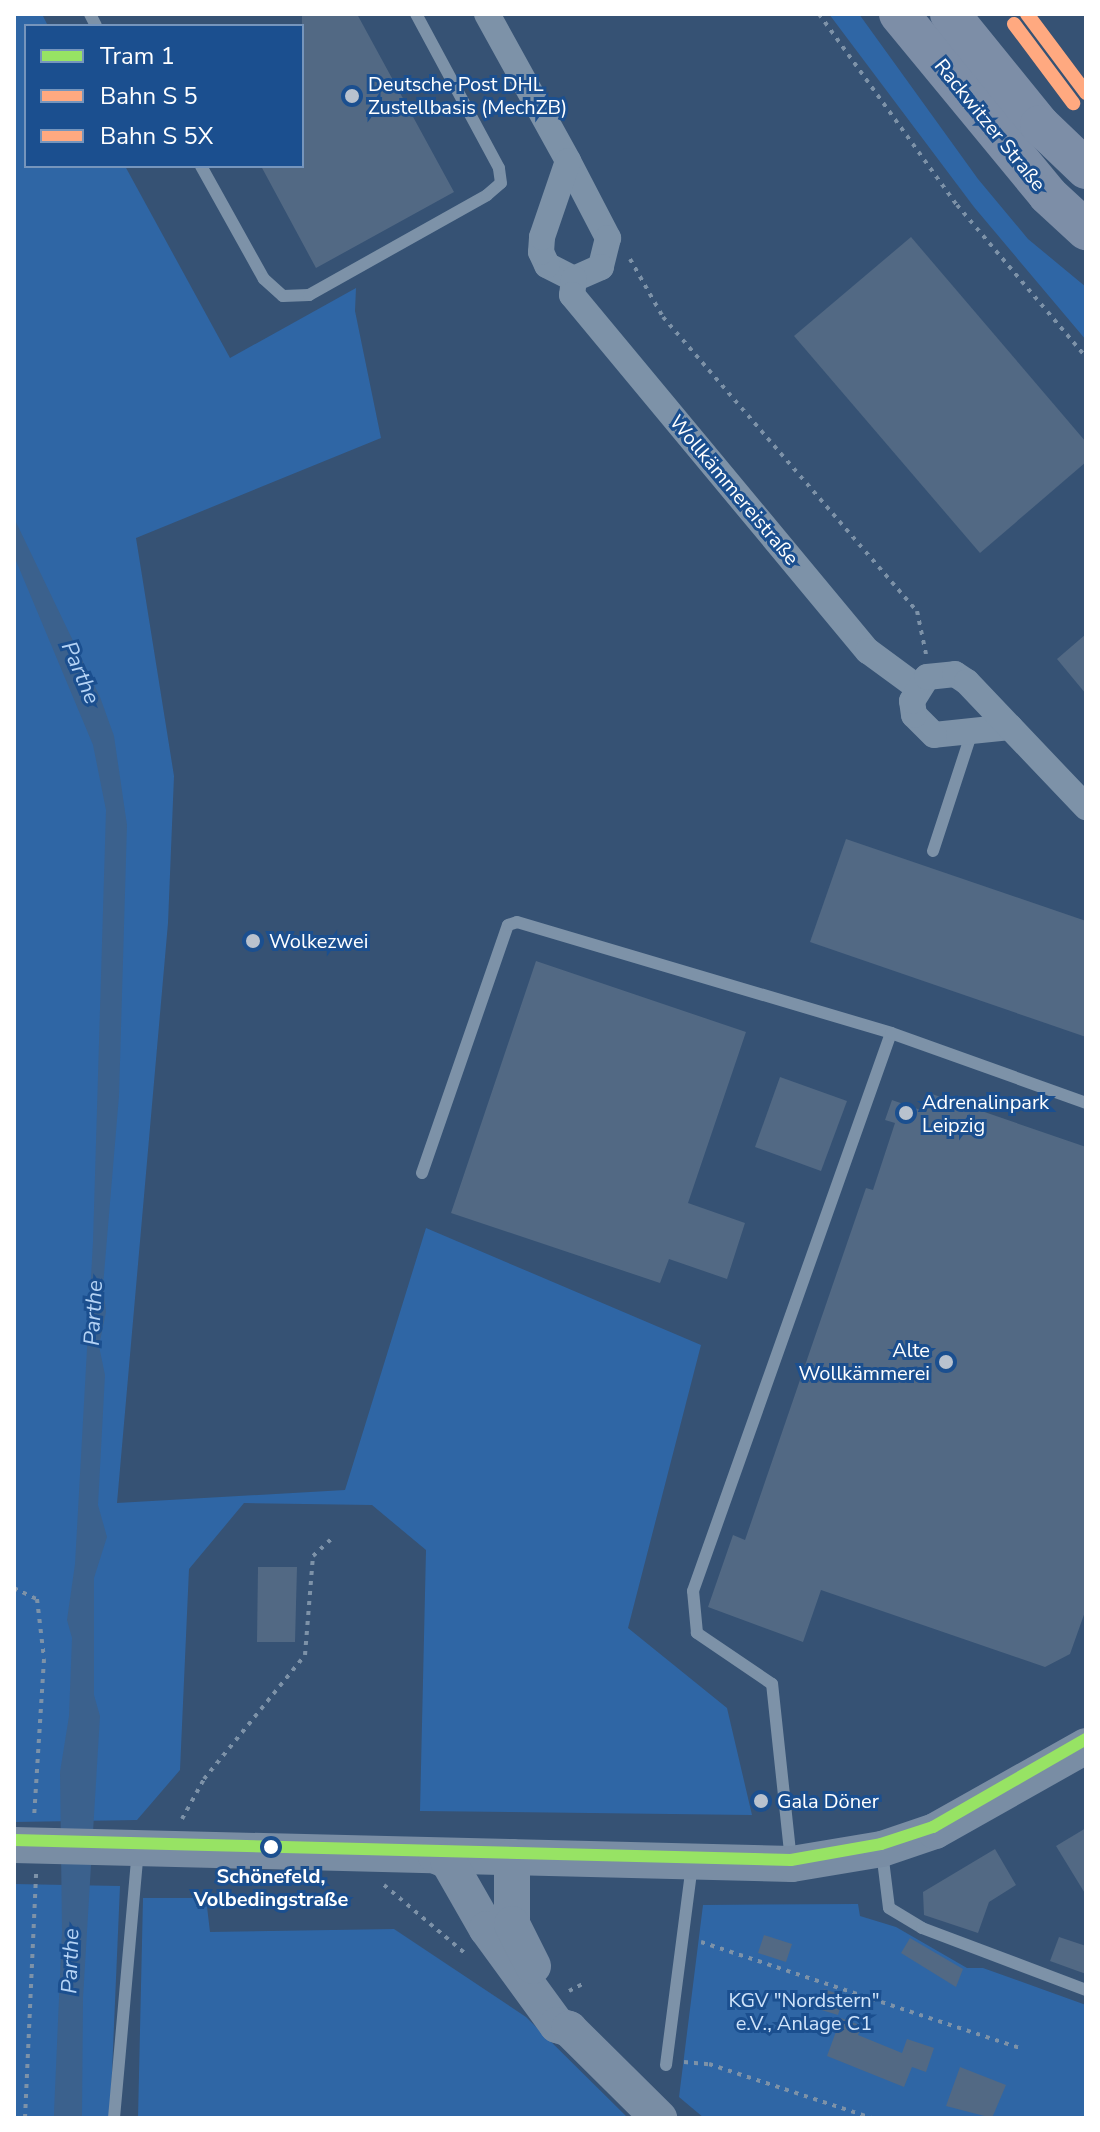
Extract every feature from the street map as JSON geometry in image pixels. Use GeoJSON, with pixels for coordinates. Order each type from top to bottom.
{"type":"FeatureCollection","features":[{"type":"Feature","properties":{"kind":"main road","name":"Rackwitzer Straße"},"geometry":{"type":"LineString","coordinates":[[899,14],[1048,195],[1086,230]]}},
{"type":"Feature","properties":{"kind":"main road","name":"Rackwitzer Straße"},"geometry":{"type":"LineString","coordinates":[[950,14],[1040,125],[1086,169]]}},
{"type":"Feature","properties":{"kind":"main road"},"geometry":{"type":"LineString","coordinates":[[34,1845],[792,1864],[882,1849],[980,1809],[1086,1746]]}},
{"type":"Feature","properties":{"kind":"main road"},"geometry":{"type":"LineString","coordinates":[[436,1856],[448,1861],[487,1929],[546,2013],[557,2025],[569,2029],[659,2118]]}},
{"type":"Feature","properties":{"kind":"main road"},"geometry":{"type":"LineString","coordinates":[[512,1857],[515,1936],[567,2014],[569,2029]]}},
{"type":"Feature","properties":{"kind":"street"},"geometry":{"type":"LineString","coordinates":[[487,14],[568,161],[608,238],[601,267],[574,279],[559,275],[541,252],[542,237],[568,161]]}},
{"type":"Feature","properties":{"kind":"street","name":"Wollkämmereistraße"},"geometry":{"type":"LineString","coordinates":[[574,279],[572,295],[868,651],[924,681],[955,674],[967,682],[1086,807]]}},
{"type":"Feature","properties":{"kind":"street"},"geometry":{"type":"LineString","coordinates":[[924,681],[912,701],[921,727],[948,737],[1010,727]]}},
{"type":"Feature","properties":{"kind":"lane"},"geometry":{"type":"LineString","coordinates":[[202,168],[264,279],[283,296],[309,295],[487,195],[501,183],[499,168],[416,14]]}},
{"type":"Feature","properties":{"kind":"lane"},"geometry":{"type":"LineString","coordinates":[[933,851],[972,732]]}},
{"type":"Feature","properties":{"kind":"lane"},"geometry":{"type":"LineString","coordinates":[[422,1173],[508,925],[517,922],[891,1033],[1086,1103]]}},
{"type":"Feature","properties":{"kind":"lane"},"geometry":{"type":"LineString","coordinates":[[792,1864],[772,1684],[697,1633],[693,1591],[891,1033]]}},
{"type":"Feature","properties":{"kind":"lane"},"geometry":{"type":"LineString","coordinates":[[114,2118],[136,1848]]}},
{"type":"Feature","properties":{"kind":"lane"},"geometry":{"type":"LineString","coordinates":[[882,1849],[889,1908],[963,1945],[1086,1990]]}},
{"type":"Feature","properties":{"kind":"lane"},"geometry":{"type":"LineString","coordinates":[[672,2063],[692,1862]]}},
{"type":"Feature","properties":{"kind":"path"},"geometry":{"type":"LineString","coordinates":[[819,14],[957,205],[1086,357]]}},
{"type":"Feature","properties":{"kind":"path"},"geometry":{"type":"LineString","coordinates":[[608,238],[633,261],[663,317],[917,611],[924,681]]}},
{"type":"Feature","properties":{"kind":"path"},"geometry":{"type":"LineString","coordinates":[[136,1848],[204,1779],[305,1655],[313,1556],[331,1539]]}},
{"type":"Feature","properties":{"kind":"path"},"geometry":{"type":"LineString","coordinates":[[14,1588],[37,1599],[44,1659],[34,1845],[38,1887],[25,2118]]}},
{"type":"Feature","properties":{"kind":"path"},"geometry":{"type":"LineString","coordinates":[[366,1854],[388,1892],[472,1958]]}},
{"type":"Feature","properties":{"kind":"path"},"geometry":{"type":"LineString","coordinates":[[695,1941],[1020,2048]]}},
{"type":"Feature","properties":{"kind":"path"},"geometry":{"type":"LineString","coordinates":[[672,2063],[709,2064],[871,2118]]}},
{"type":"Feature","properties":{"kind":"green space"},"geometry":{"type":"Polygon","coordinates":[[[14,14],[42,14],[47,24],[24,24],[24,168],[126,168],[230,358],[356,288],[355,311],[381,438],[136,538],[174,776],[168,923],[117,1503],[345,1490],[426,1228],[701,1345],[628,1628],[727,1708],[752,1815],[420,1811],[426,1550],[372,1505],[244,1503],[189,1569],[180,1770],[137,1820],[14,1822],[14,14]]]}},
{"type":"Feature","properties":{"kind":"green space"},"geometry":{"type":"Polygon","coordinates":[[[829,14],[859,14],[978,179],[1028,239],[1086,287],[1086,340],[974,207],[829,14]]]}},
{"type":"Feature","properties":{"kind":"green space"},"geometry":{"type":"Polygon","coordinates":[[[14,1884],[120,1886],[110,2118],[14,2118],[14,1884]]]}},
{"type":"Feature","properties":{"kind":"green space"},"geometry":{"type":"Polygon","coordinates":[[[143,1898],[206,1898],[210,1932],[394,1929],[526,2017],[628,2118],[138,2118],[143,1898]]]}},
{"type":"Feature","properties":{"kind":"green space","name":"KGV \"Nordstern\" e.V., Anlage C1"},"geometry":{"type":"Polygon","coordinates":[[[858,1904],[860,1916],[896,1927],[967,1968],[983,1968],[1086,2005],[1086,2118],[704,2118],[679,2097],[703,1905],[858,1904]]]}},
{"type":"Feature","properties":{"kind":"water","name":"Parthe"},"geometry":{"type":"Polygon","coordinates":[[[14,518],[100,697],[114,736],[127,825],[119,1096],[103,1286],[106,1312],[99,1346],[105,1375],[98,1505],[107,1537],[94,1578],[94,1695],[100,1716],[83,1998],[82,2118],[54,2118],[62,1930],[60,1772],[69,1716],[72,1638],[67,1620],[75,1564],[93,1241],[106,810],[93,745],[14,556],[14,518]]]}},
{"type":"Feature","properties":{"kind":"building","name":"Deutsche Post DHL Zustellbasis (MechZB)"},"geometry":{"type":"Polygon","coordinates":[[[302,14],[357,14],[454,192],[316,268],[262,168],[304,168],[302,14]]]}},
{"type":"Feature","properties":{"kind":"building"},"geometry":{"type":"Polygon","coordinates":[[[911,237],[1086,442],[1086,462],[980,553],[794,336],[911,237]]]}},
{"type":"Feature","properties":{"kind":"building"},"geometry":{"type":"Polygon","coordinates":[[[1086,634],[1086,694],[1057,659],[1086,634]]]}},
{"type":"Feature","properties":{"kind":"building"},"geometry":{"type":"Polygon","coordinates":[[[846,839],[1086,921],[1086,1037],[810,942],[846,839]]]}},
{"type":"Feature","properties":{"kind":"building"},"geometry":{"type":"Polygon","coordinates":[[[536,961],[746,1032],[688,1203],[745,1223],[727,1279],[669,1259],[660,1283],[451,1213],[536,961]]]}},
{"type":"Feature","properties":{"kind":"building"},"geometry":{"type":"Polygon","coordinates":[[[780,1077],[847,1101],[821,1171],[755,1147],[780,1077]]]}},
{"type":"Feature","properties":{"kind":"building","name":"Alte Wollkämmerei"},"geometry":{"type":"Polygon","coordinates":[[[932,1094],[1086,1147],[1086,1609],[1070,1654],[1045,1667],[821,1590],[803,1642],[708,1607],[733,1535],[745,1540],[866,1188],[873,1190],[895,1123],[885,1120],[892,1100],[926,1112],[932,1094]]]}},
{"type":"Feature","properties":{"kind":"building"},"geometry":{"type":"Polygon","coordinates":[[[258,1567],[297,1567],[295,1642],[257,1642],[258,1567]]]}},
{"type":"Feature","properties":{"kind":"building"},"geometry":{"type":"Polygon","coordinates":[[[1086,1828],[1086,1895],[1056,1846],[1086,1828]]]}},
{"type":"Feature","properties":{"kind":"building"},"geometry":{"type":"Polygon","coordinates":[[[995,1849],[1016,1885],[989,1902],[978,1933],[924,1915],[923,1892],[995,1849]]]}},
{"type":"Feature","properties":{"kind":"building"},"geometry":{"type":"Polygon","coordinates":[[[764,1935],[792,1944],[786,1962],[758,1953],[764,1935]]]}},
{"type":"Feature","properties":{"kind":"building"},"geometry":{"type":"Polygon","coordinates":[[[1059,1937],[1086,1946],[1086,1974],[1050,1961],[1059,1937]]]}},
{"type":"Feature","properties":{"kind":"building"},"geometry":{"type":"Polygon","coordinates":[[[910,1938],[963,1969],[956,1987],[901,1953],[910,1938]]]}},
{"type":"Feature","properties":{"kind":"building"},"geometry":{"type":"Polygon","coordinates":[[[824,1989],[844,1996],[838,2015],[818,2009],[824,1989]]]}},
{"type":"Feature","properties":{"kind":"building"},"geometry":{"type":"Polygon","coordinates":[[[841,2018],[862,2026],[858,2035],[902,2053],[907,2039],[934,2048],[926,2072],[912,2067],[904,2087],[827,2056],[841,2018]]]}},
{"type":"Feature","properties":{"kind":"building"},"geometry":{"type":"Polygon","coordinates":[[[960,2067],[1006,2085],[992,2118],[946,2106],[960,2067]]]}},
{"type":"Feature","properties":{"kind":"tram line","name":"1"},"geometry":{"type":"LineString","coordinates":[[14,1840],[791,1860],[881,1844],[933,1827],[1086,1739]]}},
{"type":"Feature","properties":{"kind":"transit line"},"geometry":{"type":"LineString","coordinates":[[1027,14],[1086,93]]}},
{"type":"Feature","properties":{"kind":"transit line"},"geometry":{"type":"LineString","coordinates":[[1014,24],[1073,103]]}},
{"type":"Feature","properties":{"kind":"place","name":"Deutsche Post DHL Zustellbasis (MechZB)"},"geometry":{"type":"Point","coordinates":[352,96]}},
{"type":"Feature","properties":{"kind":"place","name":"Wolkezwei"},"geometry":{"type":"Point","coordinates":[253,941]}},
{"type":"Feature","properties":{"kind":"place","name":"Adrenalinpark Leipzig"},"geometry":{"type":"Point","coordinates":[906,1113]}},
{"type":"Feature","properties":{"kind":"place","name":"Alte Wollkämmerei"},"geometry":{"type":"Point","coordinates":[946,1362]}},
{"type":"Feature","properties":{"kind":"place","name":"Gala Döner"},"geometry":{"type":"Point","coordinates":[761,1801]}},
{"type":"Feature","properties":{"kind":"place","name":"Schönefeld, Volbedingstraße"},"geometry":{"type":"Point","coordinates":[271,1847]}}]}
